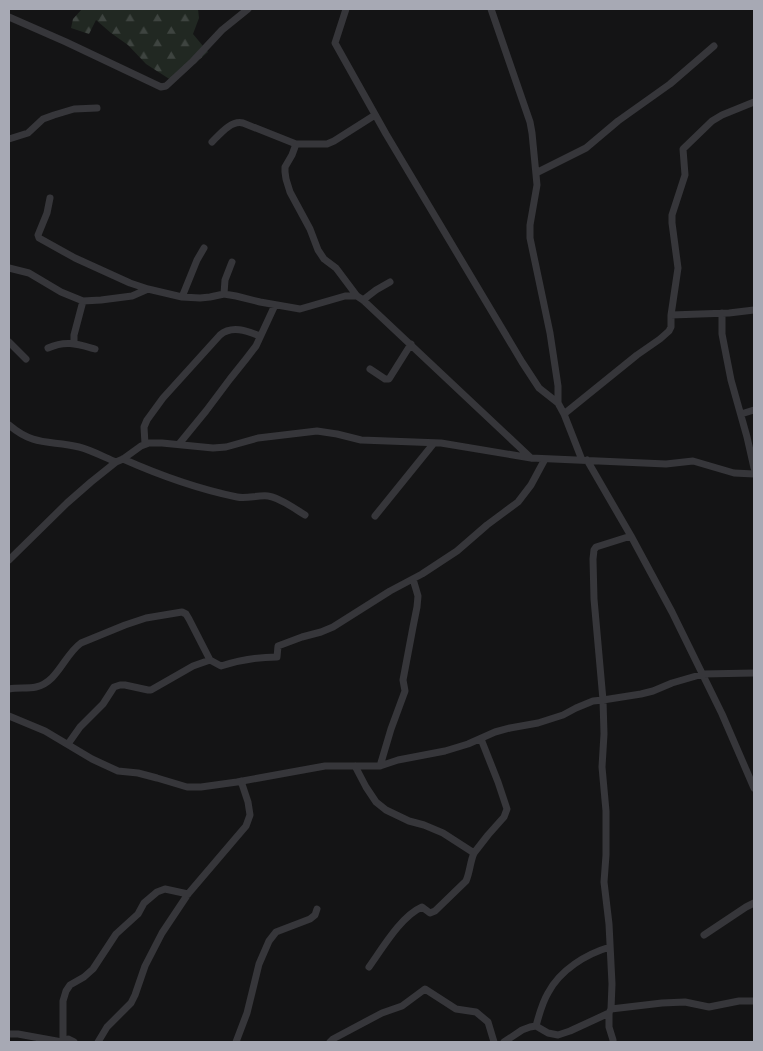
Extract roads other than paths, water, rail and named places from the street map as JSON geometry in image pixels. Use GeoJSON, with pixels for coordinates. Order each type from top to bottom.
{"type":"FeatureCollection","features":[{"type":"Feature","properties":{"kind":"street"},"geometry":{"type":"LineString","coordinates":[[9,17],[161,87],[166,86],[222,30],[248,9]]}},
{"type":"Feature","properties":{"kind":"street"},"geometry":{"type":"LineString","coordinates":[[346,9],[334,43],[522,362],[539,388],[558,403],[584,460],[631,536],[662,592],[703,674],[754,788]]}},
{"type":"Feature","properties":{"kind":"street"},"geometry":{"type":"LineString","coordinates":[[491,9],[530,122],[532,133],[537,185],[530,225],[530,238],[550,333],[558,386],[558,403]]}},
{"type":"Feature","properties":{"kind":"street"},"geometry":{"type":"LineString","coordinates":[[536,173],[586,148],[618,121],[670,84],[714,46]]}},
{"type":"Feature","properties":{"kind":"street"},"geometry":{"type":"LineString","coordinates":[[564,414],[637,354],[666,334],[671,327],[678,268],[672,215],[685,175],[683,149],[712,120],[722,114],[754,102]]}},
{"type":"Feature","properties":{"kind":"street"},"geometry":{"type":"LineString","coordinates":[[9,139],[28,133],[43,119],[54,114],[74,109],[97,108]]}},
{"type":"Feature","properties":{"kind":"street"},"geometry":{"type":"LineString","coordinates":[[212,142],[228,128],[238,122],[243,122],[296,144],[327,144],[334,142],[375,115]]}},
{"type":"Feature","properties":{"kind":"street"},"geometry":{"type":"LineString","coordinates":[[296,144],[286,167],[286,179],[290,192],[324,260],[336,268],[360,298],[531,458]]}},
{"type":"Feature","properties":{"kind":"street"},"geometry":{"type":"LineString","coordinates":[[50,198],[47,213],[38,234],[39,238],[75,258],[130,283],[148,289],[182,297],[210,297],[224,294],[300,309],[345,296],[360,298],[390,282]]}},
{"type":"Feature","properties":{"kind":"street"},"geometry":{"type":"LineString","coordinates":[[182,297],[204,248]]}},
{"type":"Feature","properties":{"kind":"street"},"geometry":{"type":"LineString","coordinates":[[224,294],[225,280],[232,262]]}},
{"type":"Feature","properties":{"kind":"street"},"geometry":{"type":"LineString","coordinates":[[9,268],[29,273],[61,292],[83,301],[132,296],[148,289]]}},
{"type":"Feature","properties":{"kind":"street"},"geometry":{"type":"LineString","coordinates":[[74,344],[74,335],[83,301]]}},
{"type":"Feature","properties":{"kind":"street"},"geometry":{"type":"LineString","coordinates":[[178,444],[256,346],[275,305]]}},
{"type":"Feature","properties":{"kind":"street"},"geometry":{"type":"LineString","coordinates":[[671,315],[754,310]]}},
{"type":"Feature","properties":{"kind":"street"},"geometry":{"type":"LineString","coordinates":[[722,313],[722,334],[731,380],[754,468]]}},
{"type":"Feature","properties":{"kind":"street"},"geometry":{"type":"LineString","coordinates":[[145,444],[144,427],[147,420],[163,398],[224,331],[242,329],[260,336]]}},
{"type":"Feature","properties":{"kind":"street"},"geometry":{"type":"LineString","coordinates":[[9,342],[26,359]]}},
{"type":"Feature","properties":{"kind":"street"},"geometry":{"type":"LineString","coordinates":[[48,348],[65,342],[95,349]]}},
{"type":"Feature","properties":{"kind":"street"},"geometry":{"type":"LineString","coordinates":[[370,369],[385,379],[389,379],[411,344]]}},
{"type":"Feature","properties":{"kind":"street"},"geometry":{"type":"LineString","coordinates":[[741,414],[754,410]]}},
{"type":"Feature","properties":{"kind":"street"},"geometry":{"type":"LineString","coordinates":[[9,425],[19,434],[30,439],[81,448],[223,494],[239,498],[268,496],[305,515]]}},
{"type":"Feature","properties":{"kind":"street"},"geometry":{"type":"LineString","coordinates":[[9,560],[67,503],[119,461],[145,444],[162,443],[213,448],[226,447],[258,438],[317,431],[361,440],[434,443],[531,458],[666,464],[693,461],[734,473],[754,474]]}},
{"type":"Feature","properties":{"kind":"street"},"geometry":{"type":"LineString","coordinates":[[375,516],[434,443]]}},
{"type":"Feature","properties":{"kind":"street"},"geometry":{"type":"LineString","coordinates":[[9,689],[36,687],[46,684],[80,643],[146,618],[182,612],[189,619],[210,660],[221,666],[257,657],[276,657],[278,646],[333,627],[457,551],[518,502],[531,485],[545,458]]}},
{"type":"Feature","properties":{"kind":"street"},"geometry":{"type":"LineString","coordinates":[[613,1042],[609,1027],[612,984],[609,924],[604,882],[606,811],[602,768],[603,700],[594,600],[593,553],[598,546],[631,536]]}},
{"type":"Feature","properties":{"kind":"street"},"geometry":{"type":"LineString","coordinates":[[380,766],[405,691],[403,680],[418,596],[414,579]]}},
{"type":"Feature","properties":{"kind":"street"},"geometry":{"type":"LineString","coordinates":[[68,744],[80,727],[103,704],[114,687],[125,685],[151,690],[193,666],[210,660]]}},
{"type":"Feature","properties":{"kind":"street"},"geometry":{"type":"LineString","coordinates":[[9,716],[44,731],[92,759],[118,771],[138,773],[187,787],[201,787],[325,766],[380,766],[398,760],[445,751],[481,739],[495,732],[538,723],[563,715],[593,701],[641,694],[703,674],[754,673]]}},
{"type":"Feature","properties":{"kind":"street"},"geometry":{"type":"LineString","coordinates":[[369,967],[402,922],[422,907],[430,913],[435,911],[466,881],[469,874],[470,860],[474,853],[504,817],[507,809],[481,739]]}},
{"type":"Feature","properties":{"kind":"street"},"geometry":{"type":"LineString","coordinates":[[355,766],[376,802],[386,810],[409,821],[443,833],[474,853]]}},
{"type":"Feature","properties":{"kind":"street"},"geometry":{"type":"LineString","coordinates":[[98,1042],[108,1027],[131,1003],[162,933],[188,894],[246,826],[250,815],[241,781]]}},
{"type":"Feature","properties":{"kind":"street"},"geometry":{"type":"LineString","coordinates":[[74,1042],[68,1040],[62,1042],[63,1001],[70,985],[94,969],[116,934],[138,914],[144,904],[157,892],[165,889],[188,894]]}},
{"type":"Feature","properties":{"kind":"street"},"geometry":{"type":"LineString","coordinates":[[704,935],[754,903]]}},
{"type":"Feature","properties":{"kind":"street"},"geometry":{"type":"LineString","coordinates":[[236,1042],[247,1013],[258,964],[269,941],[276,932],[310,919],[315,915],[317,909]]}},
{"type":"Feature","properties":{"kind":"street"},"geometry":{"type":"LineString","coordinates":[[536,1026],[548,993],[558,979],[575,964],[599,950],[610,947]]}},
{"type":"Feature","properties":{"kind":"street"},"geometry":{"type":"LineString","coordinates":[[330,1042],[382,1013],[402,1006],[425,989],[456,1009],[476,1012],[488,1022],[496,1042],[503,1042],[530,1026],[536,1026],[548,1033],[558,1035],[570,1032],[610,1011],[652,1004],[685,1002],[709,1007],[739,1000],[754,1001]]}},
{"type":"Feature","properties":{"kind":"street"},"geometry":{"type":"LineString","coordinates":[[9,1034],[62,1042]]}},
{"type":"Feature","properties":{"kind":"street"},"geometry":{"type":"LineString","coordinates":[[18,1034],[28,1042]]}}]}
